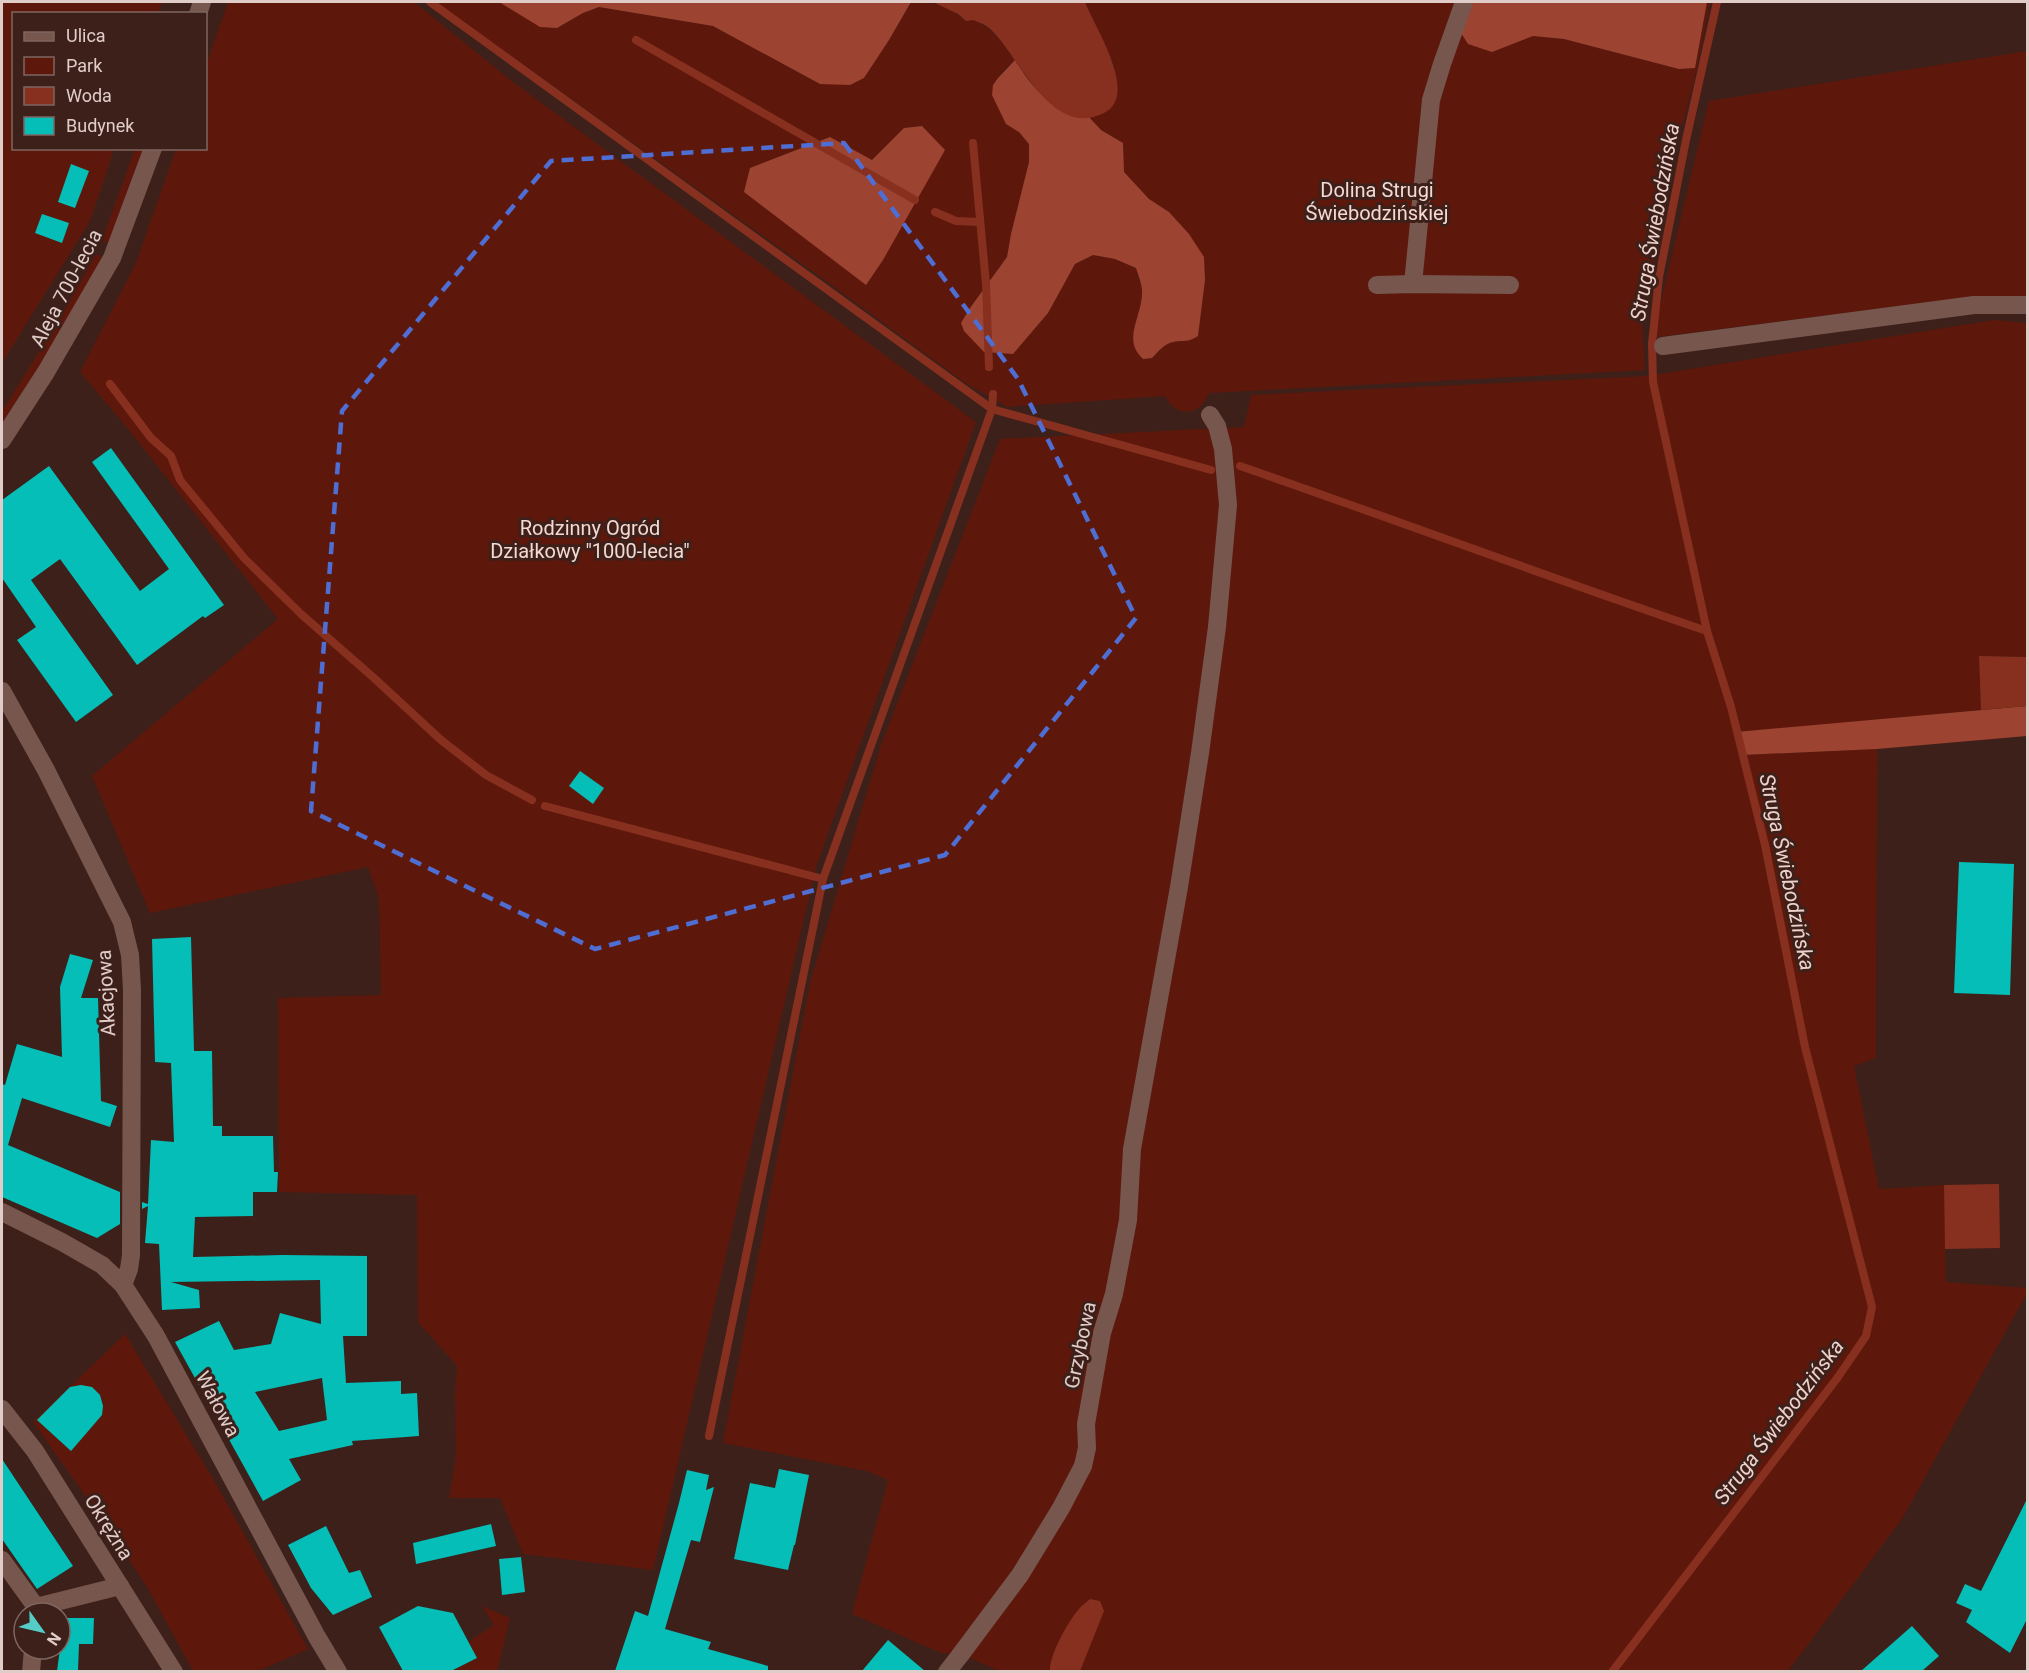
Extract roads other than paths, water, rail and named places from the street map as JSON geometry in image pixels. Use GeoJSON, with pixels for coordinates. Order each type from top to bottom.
{"type":"FeatureCollection","features":[{"type":"Feature","properties":{"kind":"street"},"geometry":{"type":"LineString","coordinates":[[1413,284],[1431,100],[1464,2]]}},
{"type":"Feature","properties":{"kind":"street","name":"Aleja 700-lecia"},"geometry":{"type":"LineString","coordinates":[[2,440],[46,372],[112,258],[152,150]]}},
{"type":"Feature","properties":{"kind":"street"},"geometry":{"type":"LineString","coordinates":[[1377,285],[1510,285]]}},
{"type":"Feature","properties":{"kind":"street"},"geometry":{"type":"LineString","coordinates":[[1663,346],[1974,304],[2028,305]]}},
{"type":"Feature","properties":{"kind":"street","name":"Grzybowa"},"geometry":{"type":"LineString","coordinates":[[947,1671],[1020,1575],[1061,1508],[1083,1466],[1087,1448],[1086,1424],[1102,1333],[1114,1294],[1128,1220],[1132,1149],[1202,742],[1217,627],[1228,505],[1223,449],[1217,426],[1210,415]]}},
{"type":"Feature","properties":{"kind":"street","name":"Akacjowa"},"geometry":{"type":"LineString","coordinates":[[2,691],[46,770],[122,922],[130,955],[132,990],[131,1255],[123,1285]]}},
{"type":"Feature","properties":{"kind":"street","name":"Wałowa"},"geometry":{"type":"LineString","coordinates":[[2,1212],[102,1265],[123,1285],[156,1336],[338,1671]]}},
{"type":"Feature","properties":{"kind":"street","name":"Okrężna"},"geometry":{"type":"LineString","coordinates":[[4,1417],[35,1451],[174,1671]]}},
{"type":"Feature","properties":{"kind":"street"},"geometry":{"type":"LineString","coordinates":[[2,1560],[30,1601]]}},
{"type":"Feature","properties":{"kind":"street"},"geometry":{"type":"LineString","coordinates":[[68,1601],[120,1586]]}},
{"type":"Feature","properties":{"kind":"water"},"geometry":{"type":"Polygon","coordinates":[[[933,2],[1085,2],[1116,76],[1117,91],[1114,104],[1104,113],[1085,118],[1067,115],[1052,105],[1038,90],[989,28],[973,20],[966,21],[958,14],[933,2]]]}},
{"type":"Feature","properties":{"kind":"water"},"geometry":{"type":"Polygon","coordinates":[[[1979,656],[2027,657],[2027,706],[1981,710],[1979,656]]]}},
{"type":"Feature","properties":{"kind":"water"},"geometry":{"type":"Polygon","coordinates":[[[1999,1184],[2000,1248],[1945,1249],[1944,1185],[1999,1184]]]}},
{"type":"Feature","properties":{"kind":"water"},"geometry":{"type":"Polygon","coordinates":[[[1090,1599],[1100,1601],[1104,1611],[1080,1671],[1050,1671],[1056,1648],[1065,1630],[1079,1609],[1090,1599]]]}},
{"type":"Feature","properties":{"kind":"waterway"},"geometry":{"type":"LineString","coordinates":[[430,2],[992,409],[1211,470]]}},
{"type":"Feature","properties":{"kind":"waterway","name":"Struga Świebodzińska"},"geometry":{"type":"LineString","coordinates":[[1612,1672],[1838,1377],[1866,1336],[1872,1307],[1805,1047],[1765,845],[1731,707],[1707,631],[1653,382],[1652,344],[1659,277],[1686,140],[1717,2]]}},
{"type":"Feature","properties":{"kind":"waterway"},"geometry":{"type":"LineString","coordinates":[[636,40],[915,200]]}},
{"type":"Feature","properties":{"kind":"waterway"},"geometry":{"type":"LineString","coordinates":[[973,143],[986,284],[989,367]]}},
{"type":"Feature","properties":{"kind":"waterway"},"geometry":{"type":"LineString","coordinates":[[935,212],[956,221],[979,222]]}},
{"type":"Feature","properties":{"kind":"waterway"},"geometry":{"type":"LineString","coordinates":[[110,384],[151,438],[171,456],[180,480],[244,558],[301,614],[441,740],[486,775],[532,800]]}},
{"type":"Feature","properties":{"kind":"waterway"},"geometry":{"type":"LineString","coordinates":[[545,806],[823,879],[992,409],[993,394]]}},
{"type":"Feature","properties":{"kind":"waterway"},"geometry":{"type":"LineString","coordinates":[[1240,466],[1707,631]]}},
{"type":"Feature","properties":{"kind":"waterway"},"geometry":{"type":"LineString","coordinates":[[709,1436],[823,879]]}},
{"type":"Feature","properties":{"kind":"park label","name":"Dolina Strugi Świebodzińskiej"},"geometry":{"type":"Point","coordinates":[1377,202]}},
{"type":"Feature","properties":{"kind":"park label","name":"Rodzinny Ogród Działkowy \"1000-lecia\""},"geometry":{"type":"Point","coordinates":[590,540]}}]}
